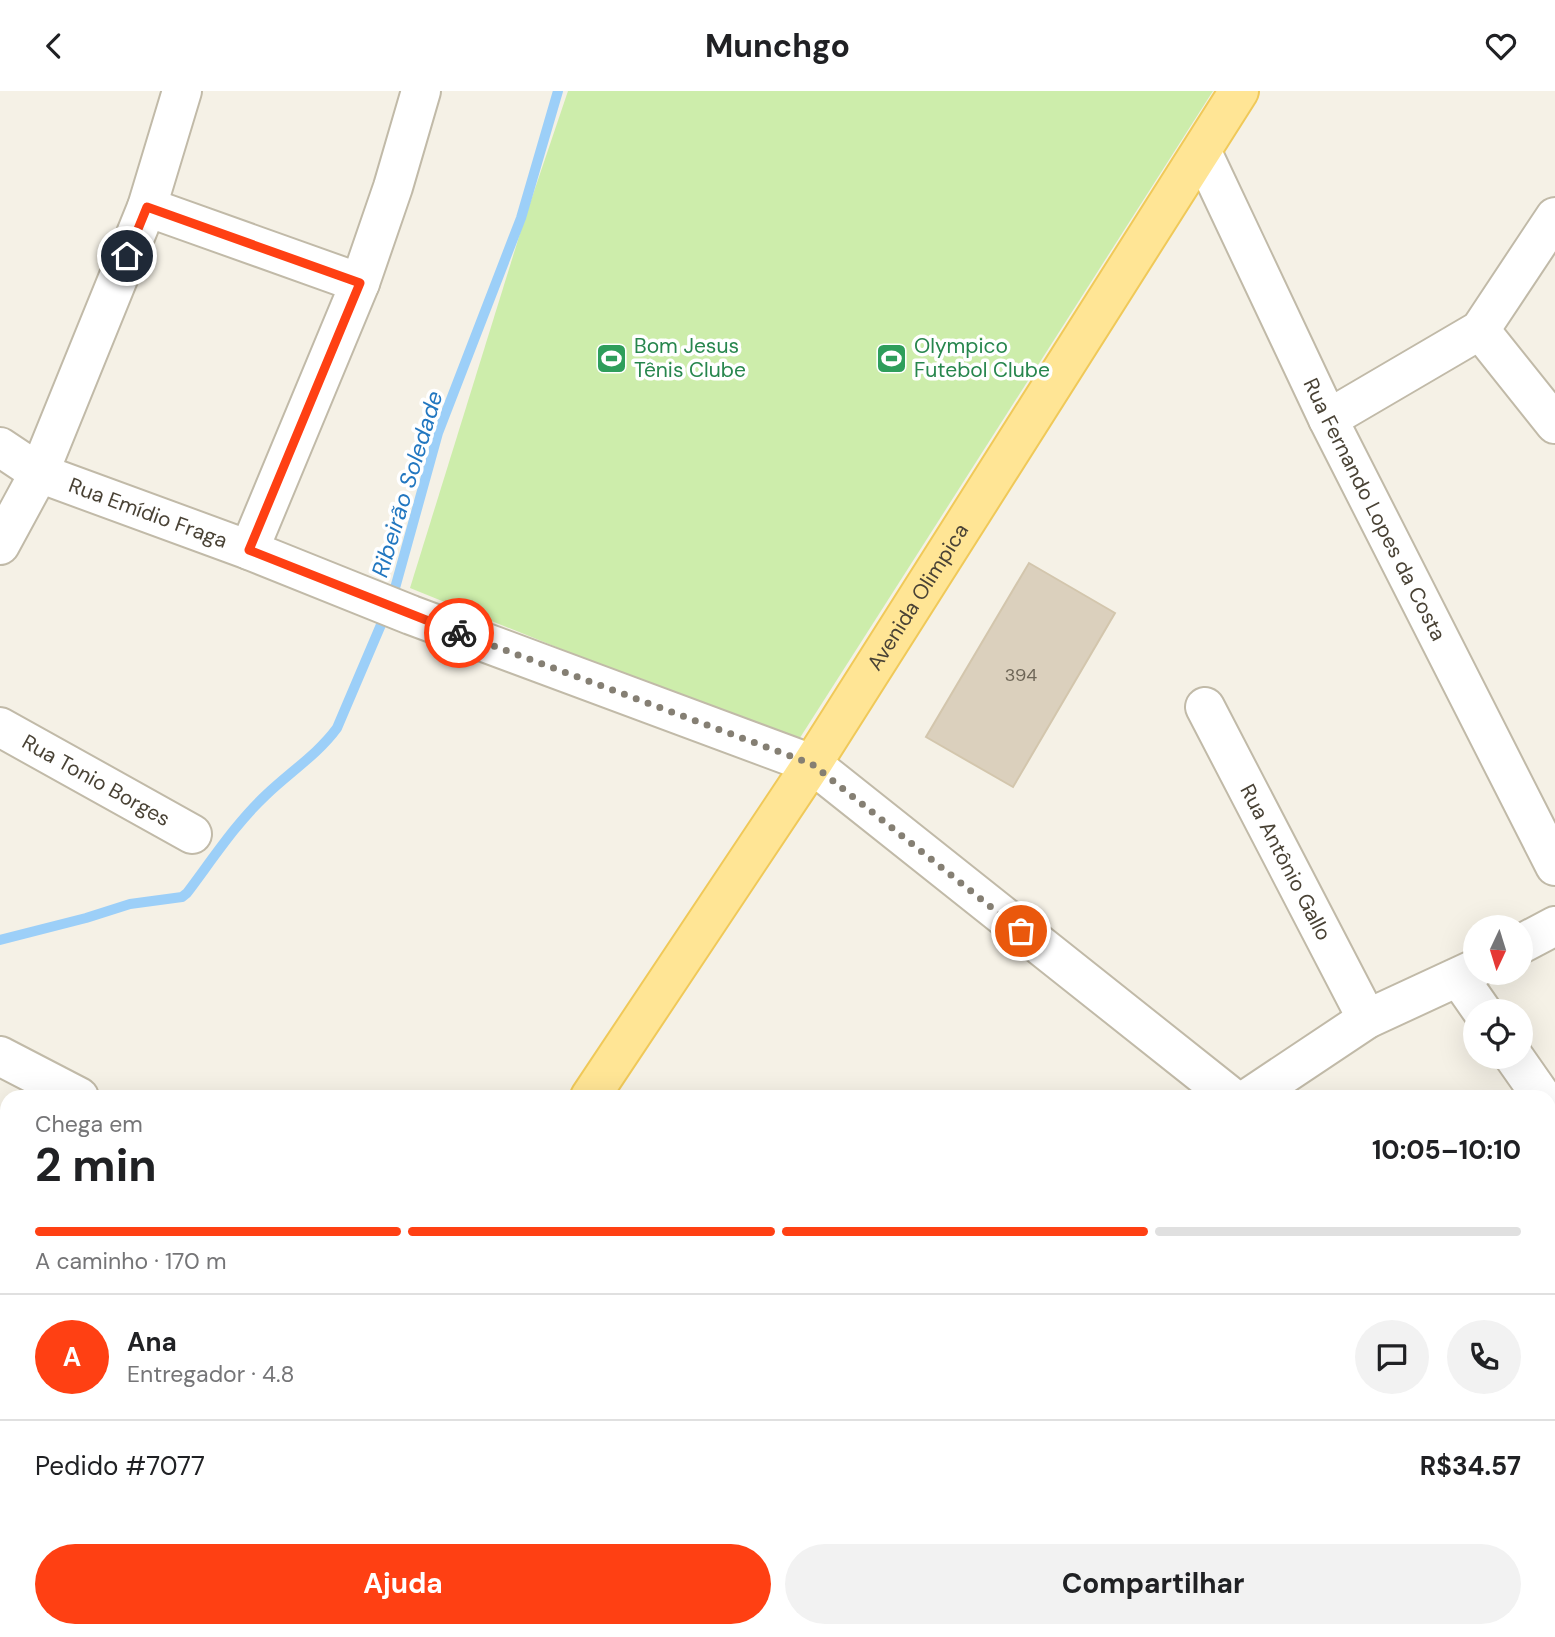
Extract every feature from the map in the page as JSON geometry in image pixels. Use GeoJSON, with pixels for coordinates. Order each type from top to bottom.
{"type":"FeatureCollection","features":[{"type":"Feature","properties":{"kind":"main road","name":"Avenida Olimpica"},"geometry":{"type":"LineString","coordinates":[[595,1090],[812,764],[1239,91]]}},
{"type":"Feature","properties":{"kind":"street"},"geometry":{"type":"LineString","coordinates":[[0,545],[39,473],[147,207],[182,91]]}},
{"type":"Feature","properties":{"kind":"street"},"geometry":{"type":"LineString","coordinates":[[249,550],[360,283],[393,187],[421,91]]}},
{"type":"Feature","properties":{"kind":"street","name":"Rua Fernando Lopes da Costa"},"geometry":{"type":"LineString","coordinates":[[1202,152],[1328,419],[1555,866]]}},
{"type":"Feature","properties":{"kind":"street"},"geometry":{"type":"LineString","coordinates":[[147,207],[360,283]]}},
{"type":"Feature","properties":{"kind":"street"},"geometry":{"type":"LineString","coordinates":[[1328,419],[1480,330],[1555,217]]}},
{"type":"Feature","properties":{"kind":"street"},"geometry":{"type":"LineString","coordinates":[[1480,330],[1555,424]]}},
{"type":"Feature","properties":{"kind":"street","name":"Rua Emídio Fraga"},"geometry":{"type":"LineString","coordinates":[[0,447],[39,473],[812,764],[1222,1090]]}},
{"type":"Feature","properties":{"kind":"street","name":"Rua Antônio Gallo"},"geometry":{"type":"LineString","coordinates":[[1205,708],[1367,1019]]}},
{"type":"Feature","properties":{"kind":"street","name":"Rua Tonio Borges"},"geometry":{"type":"LineString","coordinates":[[0,727],[192,834]]}},
{"type":"Feature","properties":{"kind":"street"},"geometry":{"type":"LineString","coordinates":[[1533,938],[1555,926]]}},
{"type":"Feature","properties":{"kind":"street"},"geometry":{"type":"LineString","coordinates":[[1260,1090],[1367,1019],[1463,976]]}},
{"type":"Feature","properties":{"kind":"street"},"geometry":{"type":"LineString","coordinates":[[0,1056],[66,1090]]}},
{"type":"Feature","properties":{"kind":"street"},"geometry":{"type":"LineString","coordinates":[[1522,1069],[1537,1090]]}},
{"type":"Feature","properties":{"kind":"green space"},"geometry":{"type":"Polygon","coordinates":[[[568,91],[1213,91],[796,744],[410,588],[522,227],[568,91]]]}},
{"type":"Feature","properties":{"kind":"building"},"geometry":{"type":"Polygon","coordinates":[[[1029,563],[1115,613],[1013,787],[926,737],[1029,563]]]}},
{"type":"Feature","properties":{"kind":"waterway","name":"Ribeirão Soledade"},"geometry":{"type":"LineString","coordinates":[[392,599],[438,433],[521,218],[558,91]]}},
{"type":"Feature","properties":{"kind":"waterway","name":"Ribeirão Soledade"},"geometry":{"type":"LineString","coordinates":[[0,940],[130,904],[182,897],[187,893],[245,817],[313,755],[337,728],[386,613]]}},
{"type":"Feature","properties":{"kind":"way so far"},"geometry":{"type":"LineString","coordinates":[[459,633],[812,764],[1021,931]]}},
{"type":"Feature","properties":{"kind":"place","name":"Bom Jesus Tênis Clube"},"geometry":{"type":"Point","coordinates":[611,358]}},
{"type":"Feature","properties":{"kind":"place","name":"Olympico Futebol Clube"},"geometry":{"type":"Point","coordinates":[891,358]}},
{"type":"Feature","properties":{"kind":"route"},"geometry":{"type":"LineString","coordinates":[[127,256],[147,207],[360,283],[249,550],[459,633]]}}]}
